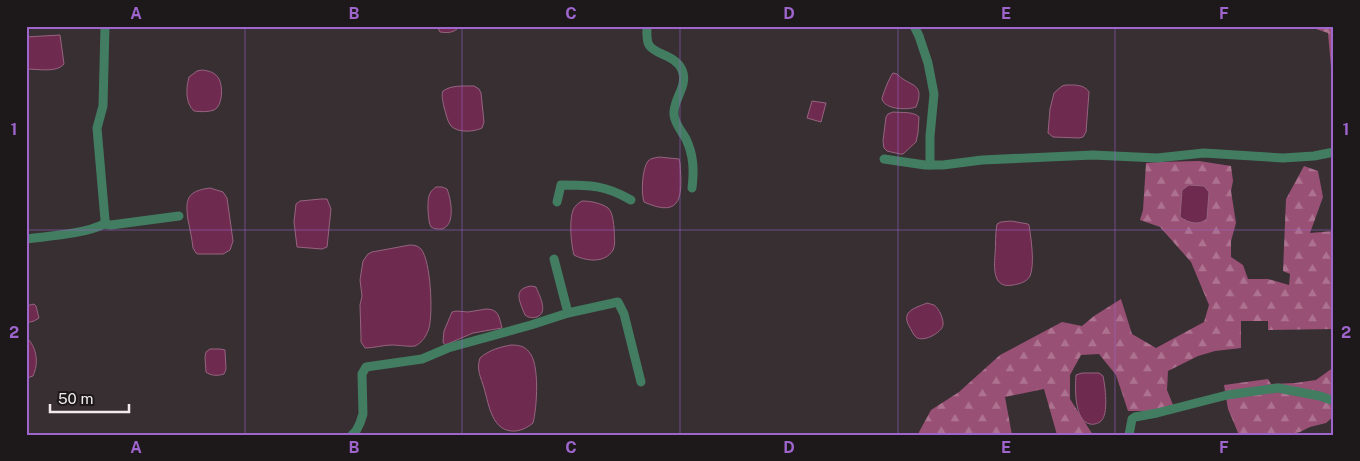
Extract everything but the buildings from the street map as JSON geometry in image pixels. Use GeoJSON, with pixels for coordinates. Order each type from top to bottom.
{"type":"FeatureCollection","features":[{"type":"Feature","properties":{"kind":"street"},"geometry":{"type":"LineString","coordinates":[[104,224],[97,128],[103,106],[105,26]]}},
{"type":"Feature","properties":{"kind":"street"},"geometry":{"type":"LineString","coordinates":[[647,26],[649,46],[673,59],[682,69],[684,75],[684,81],[673,112],[674,119],[692,154],[694,172],[692,188]]}},
{"type":"Feature","properties":{"kind":"street"},"geometry":{"type":"LineString","coordinates":[[914,26],[928,63],[934,94],[930,136],[930,165]]}},
{"type":"Feature","properties":{"kind":"street"},"geometry":{"type":"LineString","coordinates":[[884,159],[943,165],[982,160],[1093,155],[1157,158],[1204,153],[1283,158],[1314,156],[1334,152]]}},
{"type":"Feature","properties":{"kind":"street"},"geometry":{"type":"LineString","coordinates":[[557,202],[562,185],[592,186],[616,192],[631,200]]}},
{"type":"Feature","properties":{"kind":"street"},"geometry":{"type":"LineString","coordinates":[[26,239],[73,233],[104,224],[111,225],[179,216]]}},
{"type":"Feature","properties":{"kind":"street"},"geometry":{"type":"LineString","coordinates":[[554,259],[568,313]]}},
{"type":"Feature","properties":{"kind":"street"},"geometry":{"type":"LineString","coordinates":[[352,435],[356,431],[363,414],[362,374],[366,367],[422,359],[448,348],[568,313],[618,302],[624,314],[641,382]]}},
{"type":"Feature","properties":{"kind":"street"},"geometry":{"type":"LineString","coordinates":[[1129,435],[1132,419],[1135,417],[1227,395],[1278,388],[1320,396],[1334,401]]}},
{"type":"Feature","properties":{"kind":"green space"},"geometry":{"type":"Polygon","coordinates":[[[1307,26],[1334,26],[1334,87],[1328,33],[1307,26]]]}},
{"type":"Feature","properties":{"kind":"green space"},"geometry":{"type":"Polygon","coordinates":[[[1199,161],[1231,166],[1233,181],[1231,191],[1236,223],[1231,241],[1231,257],[1243,265],[1248,279],[1268,279],[1289,285],[1290,274],[1283,271],[1286,199],[1304,166],[1318,171],[1323,197],[1310,233],[1334,231],[1334,329],[1268,330],[1268,321],[1241,321],[1241,348],[1215,351],[1198,356],[1168,371],[1167,390],[1173,405],[1150,411],[1128,411],[1116,375],[1099,354],[1081,355],[1070,375],[1070,399],[1093,435],[1057,435],[1044,389],[1005,397],[1012,435],[919,435],[931,410],[959,392],[1000,355],[1062,322],[1082,326],[1121,299],[1132,334],[1156,348],[1204,322],[1209,305],[1191,262],[1160,227],[1140,220],[1143,210],[1146,163],[1199,161]]]}},
{"type":"Feature","properties":{"kind":"green space"},"geometry":{"type":"Polygon","coordinates":[[[1334,367],[1334,416],[1326,423],[1287,435],[1239,435],[1228,409],[1224,385],[1268,379],[1271,384],[1316,380],[1334,367]]]}},
{"type":"Feature","properties":{"kind":"shaded area"},"geometry":{"type":"Polygon","coordinates":[[[437,26],[457,26],[457,29],[449,32],[440,32],[437,26]]]}},
{"type":"Feature","properties":{"kind":"shaded area"},"geometry":{"type":"Polygon","coordinates":[[[60,35],[64,64],[61,67],[52,70],[26,69],[26,37],[60,35]]]}},
{"type":"Feature","properties":{"kind":"shaded area"},"geometry":{"type":"Polygon","coordinates":[[[202,70],[214,73],[220,82],[221,100],[217,108],[212,111],[194,111],[188,100],[189,77],[202,70]]]}},
{"type":"Feature","properties":{"kind":"shaded area"},"geometry":{"type":"Polygon","coordinates":[[[893,73],[918,89],[919,99],[916,107],[908,109],[897,108],[884,103],[882,97],[893,73]]]}},
{"type":"Feature","properties":{"kind":"shaded area"},"geometry":{"type":"Polygon","coordinates":[[[1066,85],[1082,86],[1089,92],[1086,132],[1083,137],[1053,137],[1048,133],[1050,109],[1054,93],[1066,85]]]}},
{"type":"Feature","properties":{"kind":"shaded area"},"geometry":{"type":"Polygon","coordinates":[[[474,86],[481,93],[484,122],[482,128],[471,131],[458,130],[451,126],[448,119],[442,99],[443,91],[454,87],[474,86]]]}},
{"type":"Feature","properties":{"kind":"shaded area"},"geometry":{"type":"Polygon","coordinates":[[[812,101],[826,103],[821,122],[807,118],[812,101]]]}},
{"type":"Feature","properties":{"kind":"shaded area"},"geometry":{"type":"Polygon","coordinates":[[[893,112],[910,113],[919,117],[916,142],[903,154],[887,151],[884,148],[886,117],[893,112]]]}},
{"type":"Feature","properties":{"kind":"shaded area"},"geometry":{"type":"Polygon","coordinates":[[[659,157],[679,159],[680,163],[681,184],[678,200],[667,208],[657,207],[644,202],[643,198],[644,170],[650,159],[659,157]]]}},
{"type":"Feature","properties":{"kind":"shaded area"},"geometry":{"type":"Polygon","coordinates":[[[1189,185],[1204,186],[1209,192],[1207,219],[1204,221],[1190,222],[1180,217],[1182,190],[1189,185]]]}},
{"type":"Feature","properties":{"kind":"shaded area"},"geometry":{"type":"Polygon","coordinates":[[[436,187],[447,189],[451,205],[451,217],[446,227],[442,229],[431,227],[429,221],[428,199],[436,187]]]}},
{"type":"Feature","properties":{"kind":"shaded area"},"geometry":{"type":"Polygon","coordinates":[[[210,188],[223,192],[227,198],[233,241],[230,250],[223,254],[198,254],[193,248],[187,213],[189,197],[196,191],[210,188]]]}},
{"type":"Feature","properties":{"kind":"shaded area"},"geometry":{"type":"Polygon","coordinates":[[[327,199],[331,209],[327,247],[322,249],[297,247],[294,222],[296,204],[300,201],[327,199]]]}},
{"type":"Feature","properties":{"kind":"shaded area"},"geometry":{"type":"Polygon","coordinates":[[[582,201],[602,205],[611,212],[614,227],[614,245],[613,250],[605,258],[589,260],[574,255],[571,220],[573,210],[582,201]]]}},
{"type":"Feature","properties":{"kind":"shaded area"},"geometry":{"type":"Polygon","coordinates":[[[1011,221],[1029,225],[1032,265],[1030,276],[1027,280],[1018,284],[1006,285],[998,281],[995,272],[996,232],[997,224],[1011,221]]]}},
{"type":"Feature","properties":{"kind":"shaded area"},"geometry":{"type":"Polygon","coordinates":[[[410,245],[421,249],[427,264],[431,300],[430,321],[427,333],[422,341],[415,346],[389,345],[365,348],[361,342],[360,305],[362,296],[360,280],[363,261],[372,252],[410,245]]]}},
{"type":"Feature","properties":{"kind":"shaded area"},"geometry":{"type":"Polygon","coordinates":[[[531,286],[536,287],[543,307],[541,315],[534,318],[525,315],[519,297],[521,290],[531,286]]]}},
{"type":"Feature","properties":{"kind":"shaded area"},"geometry":{"type":"Polygon","coordinates":[[[927,303],[934,305],[938,309],[943,325],[935,334],[922,339],[914,335],[907,317],[910,311],[927,303]]]}},
{"type":"Feature","properties":{"kind":"shaded area"},"geometry":{"type":"Polygon","coordinates":[[[34,304],[39,318],[26,323],[26,306],[34,304]]]}},
{"type":"Feature","properties":{"kind":"shaded area"},"geometry":{"type":"Polygon","coordinates":[[[486,309],[496,312],[502,328],[473,333],[445,345],[443,342],[444,331],[452,312],[486,309]]]}},
{"type":"Feature","properties":{"kind":"shaded area"},"geometry":{"type":"Polygon","coordinates":[[[26,337],[33,345],[36,355],[35,371],[33,376],[27,378],[26,337]]]}},
{"type":"Feature","properties":{"kind":"shaded area"},"geometry":{"type":"Polygon","coordinates":[[[511,345],[521,346],[527,350],[535,366],[536,375],[536,407],[533,423],[516,431],[502,428],[493,417],[479,370],[480,358],[483,355],[495,349],[511,345]]]}},
{"type":"Feature","properties":{"kind":"shaded area"},"geometry":{"type":"Polygon","coordinates":[[[210,349],[225,350],[226,369],[224,374],[215,375],[206,372],[205,357],[206,352],[210,349]]]}},
{"type":"Feature","properties":{"kind":"shaded area"},"geometry":{"type":"Polygon","coordinates":[[[1099,373],[1103,376],[1106,399],[1105,412],[1101,421],[1096,424],[1085,422],[1078,410],[1076,375],[1099,373]]]}}]}
